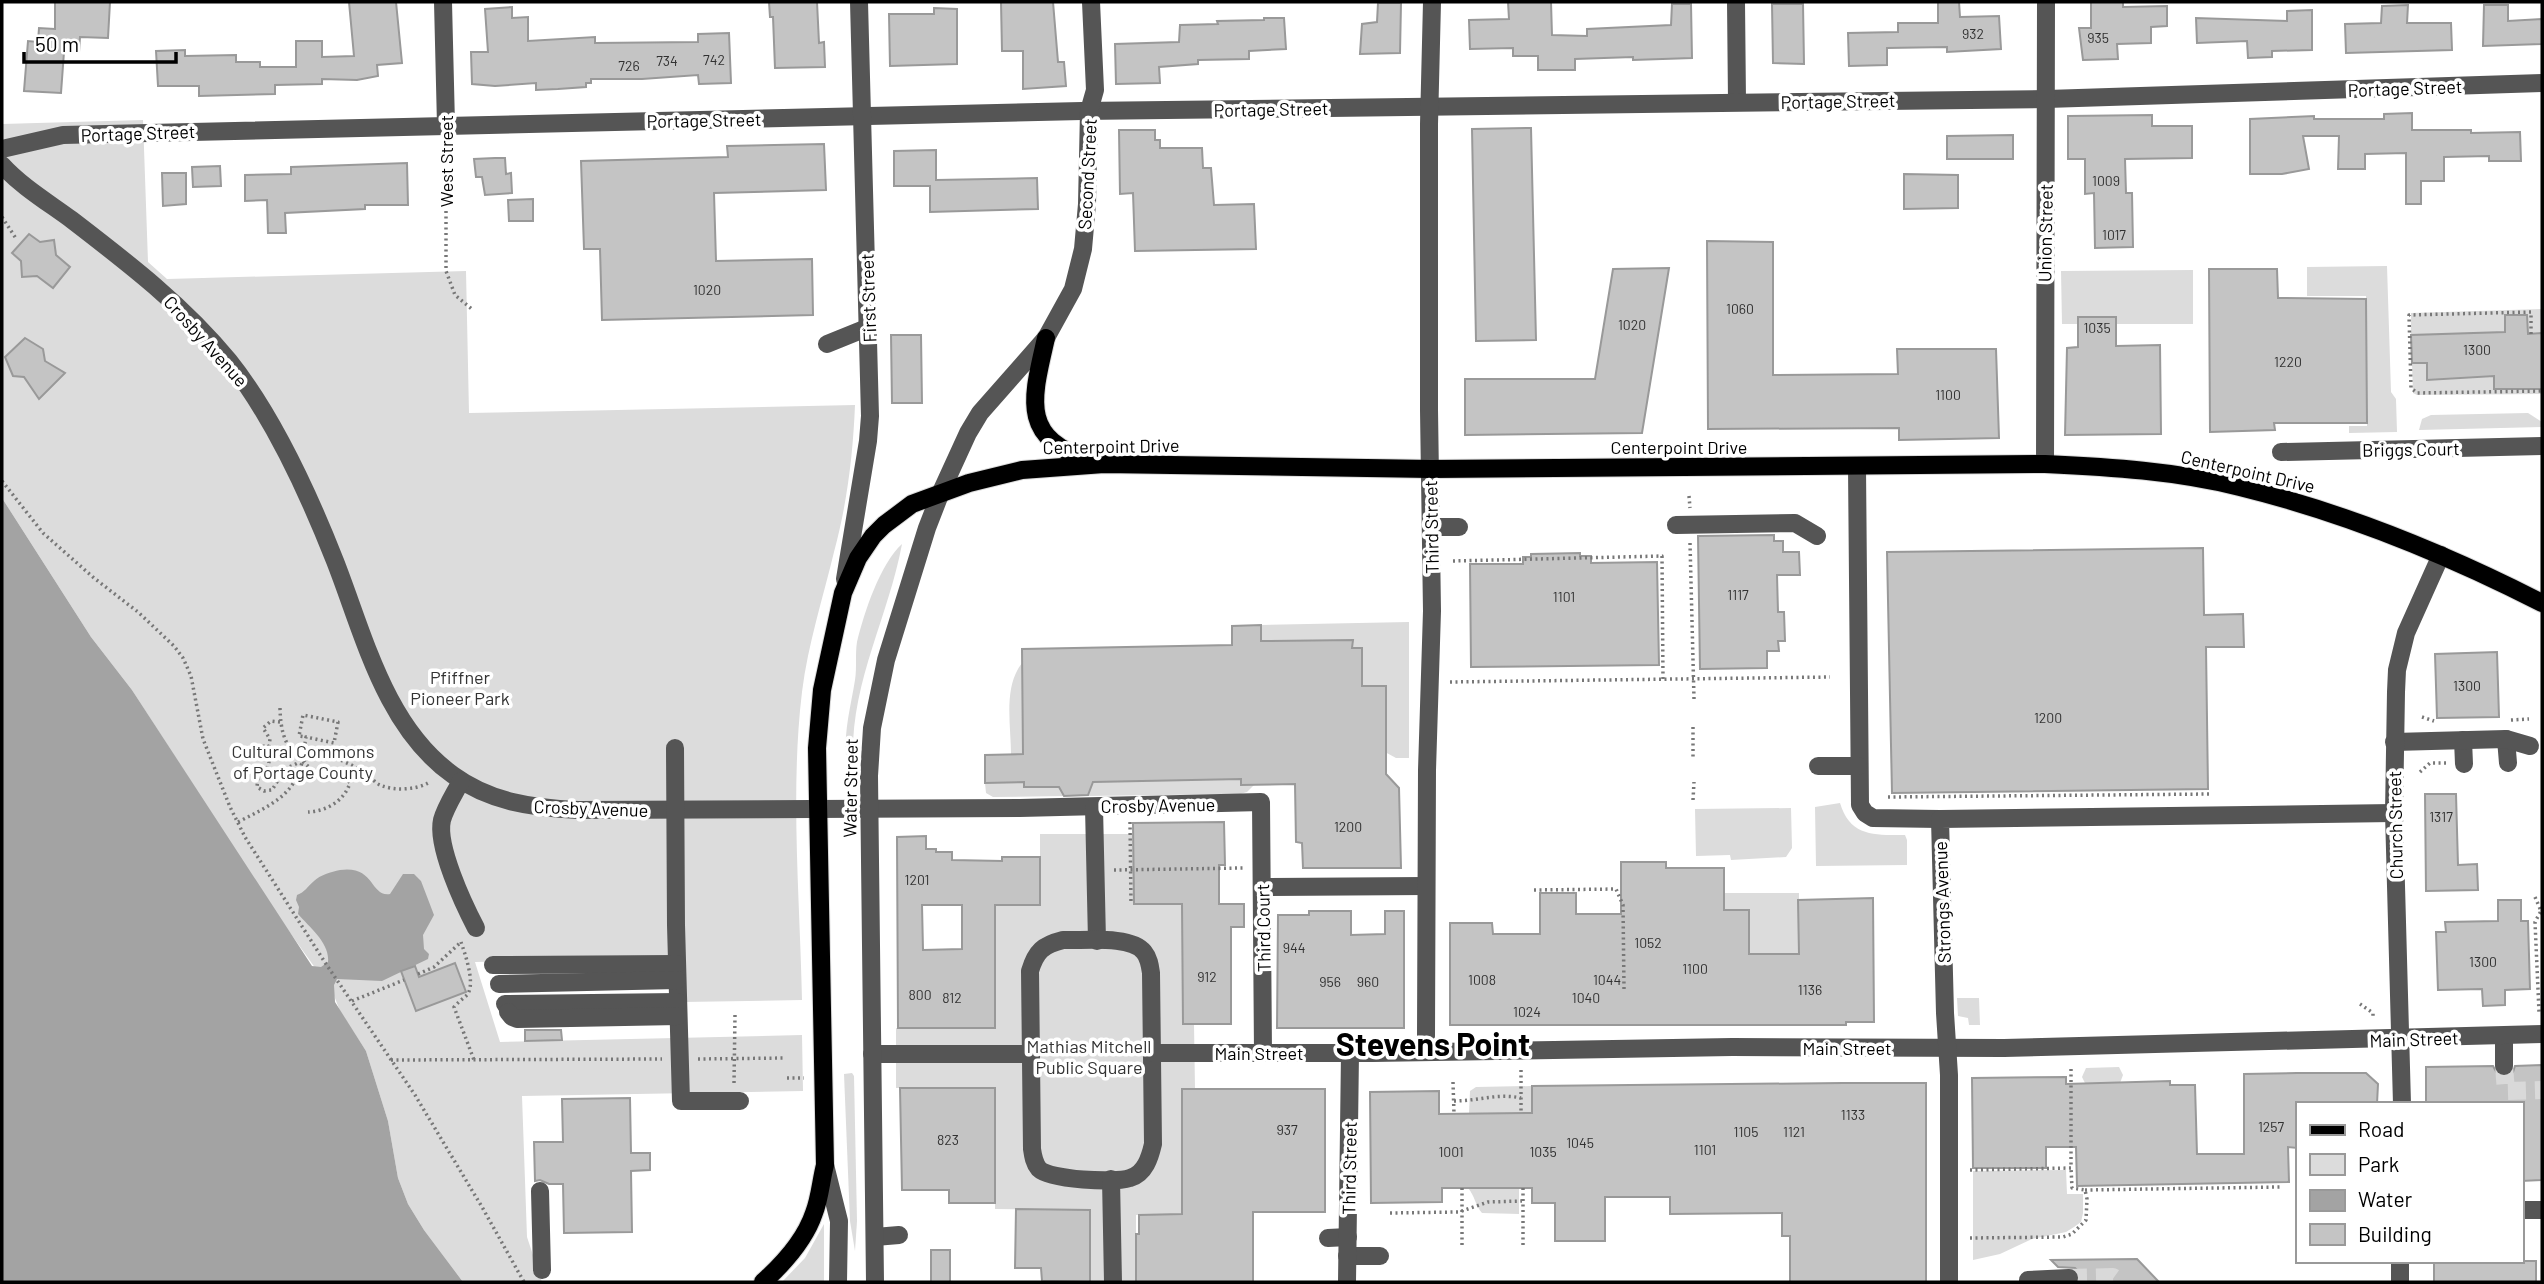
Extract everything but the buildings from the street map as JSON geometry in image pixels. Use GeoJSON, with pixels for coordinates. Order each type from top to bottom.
{"type":"FeatureCollection","features":[{"type":"Feature","properties":{"kind":"main road"},"geometry":{"type":"LineString","coordinates":[[1046,338],[1035,385],[1038,421],[1054,444],[1064,451],[1104,464]]}},
{"type":"Feature","properties":{"kind":"main road","name":"Centerpoint Drive"},"geometry":{"type":"LineString","coordinates":[[843,593],[858,558],[884,525],[912,504],[941,492],[1022,470],[1104,464],[1431,469],[2045,464],[2132,469],[2239,486],[2363,523],[2441,555],[2542,603]]}},
{"type":"Feature","properties":{"kind":"main road","name":"Water Street"},"geometry":{"type":"LineString","coordinates":[[825,1165],[818,721],[843,593]]}},
{"type":"Feature","properties":{"kind":"main road"},"geometry":{"type":"LineString","coordinates":[[763,1282],[792,1252],[807,1228],[814,1212],[825,1165]]}},
{"type":"Feature","properties":{"kind":"street","name":"West Street"},"geometry":{"type":"LineString","coordinates":[[443,2],[446,125]]}},
{"type":"Feature","properties":{"kind":"street","name":"First Street"},"geometry":{"type":"LineString","coordinates":[[843,593],[868,441],[869,327],[859,2]]}},
{"type":"Feature","properties":{"kind":"street","name":"Second Street"},"geometry":{"type":"LineString","coordinates":[[1046,338],[1073,289],[1083,249],[1089,111],[1095,90],[1091,2]]}},
{"type":"Feature","properties":{"kind":"street","name":"Third Street"},"geometry":{"type":"LineString","coordinates":[[1424,1052],[1433,611],[1430,107],[1432,2]]}},
{"type":"Feature","properties":{"kind":"street"},"geometry":{"type":"LineString","coordinates":[[1736,2],[1737,102]]}},
{"type":"Feature","properties":{"kind":"street","name":"Union Street"},"geometry":{"type":"LineString","coordinates":[[2045,464],[2046,2]]}},
{"type":"Feature","properties":{"kind":"street","name":"Portage Street"},"geometry":{"type":"LineString","coordinates":[[2,149],[63,135],[446,125],[1089,111],[2047,99],[2542,83]]}},
{"type":"Feature","properties":{"kind":"street","name":"Crosby Avenue"},"geometry":{"type":"LineString","coordinates":[[2,164],[170,299],[228,361],[246,385],[309,499],[371,656],[398,713],[430,755],[461,781],[489,796],[541,809],[1094,807],[1261,802]]}},
{"type":"Feature","properties":{"kind":"street"},"geometry":{"type":"LineString","coordinates":[[827,344],[869,327]]}},
{"type":"Feature","properties":{"kind":"street","name":"Water Street"},"geometry":{"type":"LineString","coordinates":[[876,1282],[870,808],[872,728],[877,697],[927,528],[968,433],[980,413],[1046,338]]}},
{"type":"Feature","properties":{"kind":"street","name":"Briggs Court"},"geometry":{"type":"LineString","coordinates":[[2281,452],[2542,446]]}},
{"type":"Feature","properties":{"kind":"street"},"geometry":{"type":"LineString","coordinates":[[1857,467],[1858,797],[1864,813],[1872,818],[1940,819]]}},
{"type":"Feature","properties":{"kind":"street"},"geometry":{"type":"LineString","coordinates":[[1683,529],[1786,522],[1794,523],[1817,536]]}},
{"type":"Feature","properties":{"kind":"street"},"geometry":{"type":"LineString","coordinates":[[1432,527],[1460,527]]}},
{"type":"Feature","properties":{"kind":"street","name":"Church Street"},"geometry":{"type":"LineString","coordinates":[[2402,1102],[2394,813],[2398,670],[2406,633],[2441,555]]}},
{"type":"Feature","properties":{"kind":"street"},"geometry":{"type":"LineString","coordinates":[[2394,742],[2506,739],[2530,746]]}},
{"type":"Feature","properties":{"kind":"street"},"geometry":{"type":"LineString","coordinates":[[2506,739],[2508,763]]}},
{"type":"Feature","properties":{"kind":"street"},"geometry":{"type":"LineString","coordinates":[[2463,740],[2464,764]]}},
{"type":"Feature","properties":{"kind":"street"},"geometry":{"type":"LineString","coordinates":[[675,748],[681,1101],[737,1094]]}},
{"type":"Feature","properties":{"kind":"street"},"geometry":{"type":"LineString","coordinates":[[1818,766],[1858,766]]}},
{"type":"Feature","properties":{"kind":"street"},"geometry":{"type":"LineString","coordinates":[[461,781],[442,819],[442,840],[461,899],[476,928]]}},
{"type":"Feature","properties":{"kind":"street","name":"Third Court"},"geometry":{"type":"LineString","coordinates":[[1261,802],[1264,1053]]}},
{"type":"Feature","properties":{"kind":"street"},"geometry":{"type":"LineString","coordinates":[[1094,807],[1097,941]]}},
{"type":"Feature","properties":{"kind":"street","name":"Strongs Avenue"},"geometry":{"type":"LineString","coordinates":[[1949,1282],[1948,1048],[1940,819],[2394,813]]}},
{"type":"Feature","properties":{"kind":"street"},"geometry":{"type":"LineString","coordinates":[[1262,887],[1426,886]]}},
{"type":"Feature","properties":{"kind":"street"},"geometry":{"type":"LineString","coordinates":[[1063,940],[1124,942],[1136,945],[1144,951],[1151,973],[1152,1052],[1153,1144],[1147,1164],[1130,1178],[1062,1179],[1049,1176],[1040,1170],[1034,1162],[1032,1149],[1030,1054],[1030,971],[1033,958],[1039,949],[1049,943],[1063,940]]}},
{"type":"Feature","properties":{"kind":"street"},"geometry":{"type":"LineString","coordinates":[[500,989],[678,990]]}},
{"type":"Feature","properties":{"kind":"street"},"geometry":{"type":"LineString","coordinates":[[500,989],[678,990]]}},
{"type":"Feature","properties":{"kind":"street"},"geometry":{"type":"LineString","coordinates":[[500,989],[512,1017],[517,1019],[678,990]]}},
{"type":"Feature","properties":{"kind":"street","name":"Main Street"},"geometry":{"type":"LineString","coordinates":[[1152,1052],[1948,1048],[2400,1040],[2542,1034]]}},
{"type":"Feature","properties":{"kind":"street"},"geometry":{"type":"LineString","coordinates":[[2504,1036],[2504,1066]]}},
{"type":"Feature","properties":{"kind":"street","name":"Third Street"},"geometry":{"type":"LineString","coordinates":[[1347,1282],[1350,1053]]}},
{"type":"Feature","properties":{"kind":"street"},"geometry":{"type":"LineString","coordinates":[[872,1054],[1030,1054]]}},
{"type":"Feature","properties":{"kind":"street","name":"Water Street"},"geometry":{"type":"LineString","coordinates":[[825,1165],[839,1221],[838,1282]]}},
{"type":"Feature","properties":{"kind":"street"},"geometry":{"type":"LineString","coordinates":[[1111,1179],[1113,1282]]}},
{"type":"Feature","properties":{"kind":"street"},"geometry":{"type":"LineString","coordinates":[[540,1191],[542,1270]]}},
{"type":"Feature","properties":{"kind":"street"},"geometry":{"type":"LineString","coordinates":[[2523,1210],[2542,1210]]}},
{"type":"Feature","properties":{"kind":"street"},"geometry":{"type":"LineString","coordinates":[[875,1237],[899,1236]]}},
{"type":"Feature","properties":{"kind":"street"},"geometry":{"type":"LineString","coordinates":[[1328,1238],[1348,1237]]}},
{"type":"Feature","properties":{"kind":"street"},"geometry":{"type":"LineString","coordinates":[[1347,1256],[1380,1256]]}},
{"type":"Feature","properties":{"kind":"street"},"geometry":{"type":"LineString","coordinates":[[2400,1263],[2400,1282]]}},
{"type":"Feature","properties":{"kind":"street"},"geometry":{"type":"LineString","coordinates":[[2028,1280],[2069,1278]]}},
{"type":"Feature","properties":{"kind":"path","name":"West Street"},"geometry":{"type":"LineString","coordinates":[[446,125],[446,271],[454,295],[473,310]]}},
{"type":"Feature","properties":{"kind":"path"},"geometry":{"type":"LineString","coordinates":[[2,217],[17,240]]}},
{"type":"Feature","properties":{"kind":"path"},"geometry":{"type":"LineString","coordinates":[[2531,334],[2531,312],[2409,316],[2411,388],[2417,393],[2542,391]]}},
{"type":"Feature","properties":{"kind":"path"},"geometry":{"type":"LineString","coordinates":[[2,481],[43,533],[138,612],[183,658],[191,676],[203,739],[237,822],[326,964],[391,1060],[482,1207],[524,1282]]}},
{"type":"Feature","properties":{"kind":"path"},"geometry":{"type":"LineString","coordinates":[[1683,529],[1693,699]]}},
{"type":"Feature","properties":{"kind":"path"},"geometry":{"type":"LineString","coordinates":[[1453,561],[1662,556],[1664,679]]}},
{"type":"Feature","properties":{"kind":"path"},"geometry":{"type":"LineString","coordinates":[[1450,681],[1830,677]]}},
{"type":"Feature","properties":{"kind":"path"},"geometry":{"type":"LineString","coordinates":[[280,708],[280,722],[286,743],[302,762],[323,780],[345,777],[350,783],[345,794],[333,805],[321,811],[308,812]]}},
{"type":"Feature","properties":{"kind":"path"},"geometry":{"type":"LineString","coordinates":[[303,715],[338,722],[334,743],[306,737],[299,736],[303,715]]}},
{"type":"Feature","properties":{"kind":"path"},"geometry":{"type":"LineString","coordinates":[[280,722],[271,721],[263,728],[270,739],[269,746],[252,747],[253,753],[262,754],[269,762],[267,769],[258,776],[257,787],[264,791],[272,790],[285,769],[318,756],[342,761],[368,775],[378,785],[409,789],[428,783]]}},
{"type":"Feature","properties":{"kind":"path"},"geometry":{"type":"LineString","coordinates":[[1693,727],[1693,757]]}},
{"type":"Feature","properties":{"kind":"path"},"geometry":{"type":"LineString","coordinates":[[237,822],[268,807],[287,792],[300,774],[306,737]]}},
{"type":"Feature","properties":{"kind":"path"},"geometry":{"type":"LineString","coordinates":[[1693,800],[1694,782]]}},
{"type":"Feature","properties":{"kind":"path"},"geometry":{"type":"LineString","coordinates":[[1888,797],[2210,794]]}},
{"type":"Feature","properties":{"kind":"path"},"geometry":{"type":"LineString","coordinates":[[1130,806],[1131,904]]}},
{"type":"Feature","properties":{"kind":"path"},"geometry":{"type":"LineString","coordinates":[[1094,870],[1262,868]]}},
{"type":"Feature","properties":{"kind":"path"},"geometry":{"type":"LineString","coordinates":[[1534,890],[1616,889],[1623,905],[1624,989]]}},
{"type":"Feature","properties":{"kind":"path"},"geometry":{"type":"LineString","coordinates":[[2535,897],[2540,911],[2535,922],[2539,1012]]}},
{"type":"Feature","properties":{"kind":"path"},"geometry":{"type":"LineString","coordinates":[[418,974],[434,967],[476,928]]}},
{"type":"Feature","properties":{"kind":"path"},"geometry":{"type":"LineString","coordinates":[[461,942],[469,969],[470,989],[469,994],[454,1007],[474,1060]]}},
{"type":"Feature","properties":{"kind":"path"},"geometry":{"type":"LineString","coordinates":[[352,1001],[404,980]]}},
{"type":"Feature","properties":{"kind":"path"},"geometry":{"type":"LineString","coordinates":[[2360,1004],[2373,1013],[2373,1021]]}},
{"type":"Feature","properties":{"kind":"path"},"geometry":{"type":"LineString","coordinates":[[734,1015],[737,1094]]}},
{"type":"Feature","properties":{"kind":"path"},"geometry":{"type":"LineString","coordinates":[[1520,1051],[1521,1113]]}},
{"type":"Feature","properties":{"kind":"path"},"geometry":{"type":"LineString","coordinates":[[693,1059],[786,1058]]}},
{"type":"Feature","properties":{"kind":"path"},"geometry":{"type":"LineString","coordinates":[[391,1060],[671,1059]]}},
{"type":"Feature","properties":{"kind":"path"},"geometry":{"type":"LineString","coordinates":[[2071,1069],[2072,1188],[2085,1191],[2280,1187]]}},
{"type":"Feature","properties":{"kind":"path"},"geometry":{"type":"LineString","coordinates":[[787,1078],[804,1078]]}},
{"type":"Feature","properties":{"kind":"path"},"geometry":{"type":"LineString","coordinates":[[1454,1082],[1454,1114]]}},
{"type":"Feature","properties":{"kind":"path"},"geometry":{"type":"LineString","coordinates":[[1454,1101],[1472,1101],[1491,1096],[1521,1098]]}},
{"type":"Feature","properties":{"kind":"path"},"geometry":{"type":"LineString","coordinates":[[1970,1170],[2071,1168]]}},
{"type":"Feature","properties":{"kind":"path"},"geometry":{"type":"LineString","coordinates":[[1462,1188],[1462,1247]]}},
{"type":"Feature","properties":{"kind":"path"},"geometry":{"type":"LineString","coordinates":[[1523,1188],[1523,1247]]}},
{"type":"Feature","properties":{"kind":"path"},"geometry":{"type":"LineString","coordinates":[[1970,1238],[2063,1237],[2072,1234],[2086,1220],[2085,1191]]}},
{"type":"Feature","properties":{"kind":"path"},"geometry":{"type":"LineString","coordinates":[[1390,1213],[1462,1211],[1488,1202],[1522,1201]]}},
{"type":"Feature","properties":{"kind":"green space","name":"Pfiffner Pioneer Park"},"geometry":{"type":"Polygon","coordinates":[[[143,120],[148,262],[167,279],[466,271],[469,413],[855,405],[846,498],[808,656],[798,730],[796,807],[802,1000],[683,1002],[682,958],[475,962],[500,1042],[802,1035],[803,1091],[522,1096],[527,1237],[542,1282],[463,1282],[424,1230],[408,1204],[398,1178],[388,1121],[366,1051],[340,1011],[333,993],[276,913],[132,690],[91,637],[2,498],[2,124],[143,120]]]}},
{"type":"Feature","properties":{"kind":"green space"},"geometry":{"type":"Polygon","coordinates":[[[2387,266],[2391,392],[2396,399],[2397,432],[2349,433],[2349,426],[2367,426],[2366,296],[2307,296],[2307,267],[2387,266]]]}},
{"type":"Feature","properties":{"kind":"green space"},"geometry":{"type":"Polygon","coordinates":[[[2193,270],[2193,324],[2062,324],[2061,271],[2193,270]]]}},
{"type":"Feature","properties":{"kind":"green space"},"geometry":{"type":"Polygon","coordinates":[[[2542,309],[2542,333],[2528,334],[2526,315],[2505,315],[2505,332],[2411,335],[2411,313],[2542,309]]]}},
{"type":"Feature","properties":{"kind":"green space"},"geometry":{"type":"Polygon","coordinates":[[[2412,363],[2427,363],[2428,380],[2494,376],[2495,389],[2542,389],[2542,394],[2417,395],[2413,393],[2412,363]]]}},
{"type":"Feature","properties":{"kind":"green space"},"geometry":{"type":"Polygon","coordinates":[[[2528,413],[2542,422],[2542,427],[2419,430],[2422,419],[2431,415],[2528,413]]]}},
{"type":"Feature","properties":{"kind":"green space"},"geometry":{"type":"Polygon","coordinates":[[[902,544],[858,700],[853,754],[846,755],[847,727],[860,630],[880,576],[902,544]]]}},
{"type":"Feature","properties":{"kind":"green space"},"geometry":{"type":"Polygon","coordinates":[[[1409,622],[1409,758],[1396,758],[1385,752],[1362,686],[1362,648],[1352,648],[1352,640],[1261,641],[1261,625],[1409,622]]]}},
{"type":"Feature","properties":{"kind":"green space"},"geometry":{"type":"Polygon","coordinates":[[[1022,663],[1023,754],[1011,754],[1010,695],[1012,683],[1022,663]]]}},
{"type":"Feature","properties":{"kind":"green space"},"geometry":{"type":"Polygon","coordinates":[[[1241,779],[1255,784],[1247,792],[1240,794],[1087,796],[1093,782],[1241,779]]]}},
{"type":"Feature","properties":{"kind":"green space"},"geometry":{"type":"Polygon","coordinates":[[[1024,782],[1024,787],[1059,787],[1064,796],[993,797],[986,793],[985,783],[1024,782]]]}},
{"type":"Feature","properties":{"kind":"green space"},"geometry":{"type":"Polygon","coordinates":[[[1840,803],[1850,822],[1865,832],[1905,835],[1907,865],[1816,866],[1815,807],[1840,803]]]}},
{"type":"Feature","properties":{"kind":"green space"},"geometry":{"type":"Polygon","coordinates":[[[1791,808],[1792,848],[1786,857],[1731,860],[1730,855],[1696,856],[1695,809],[1791,808]]]}},
{"type":"Feature","properties":{"kind":"green space","name":"Mathias Mitchell Public Square"},"geometry":{"type":"Polygon","coordinates":[[[1040,834],[1133,834],[1134,904],[1182,904],[1183,1024],[1194,1024],[1195,1089],[1182,1089],[1183,1214],[1136,1215],[1136,1282],[1090,1282],[1090,1210],[995,1209],[995,1089],[896,1088],[896,1028],[995,1027],[995,905],[1040,905],[1040,834]]]}},
{"type":"Feature","properties":{"kind":"green space"},"geometry":{"type":"Polygon","coordinates":[[[1724,893],[1799,893],[1799,954],[1749,954],[1724,910],[1724,893]]]}},
{"type":"Feature","properties":{"kind":"green space"},"geometry":{"type":"Polygon","coordinates":[[[1957,998],[1979,998],[1980,1025],[1969,1025],[1968,1018],[1958,1016],[1957,998]]]}},
{"type":"Feature","properties":{"kind":"green space"},"geometry":{"type":"Polygon","coordinates":[[[2119,1067],[2123,1075],[2120,1083],[2085,1083],[2082,1077],[2086,1068],[2119,1067]]]}},
{"type":"Feature","properties":{"kind":"green space"},"geometry":{"type":"Polygon","coordinates":[[[852,1073],[857,1221],[855,1251],[850,1221],[844,1074],[852,1073]]]}},
{"type":"Feature","properties":{"kind":"green space"},"geometry":{"type":"Polygon","coordinates":[[[1532,1086],[1532,1113],[1469,1113],[1470,1091],[1476,1087],[1532,1086]]]}},
{"type":"Feature","properties":{"kind":"green space"},"geometry":{"type":"Polygon","coordinates":[[[2066,1170],[2067,1194],[2083,1194],[2081,1222],[2066,1232],[2032,1239],[2000,1254],[1973,1260],[1973,1171],[2066,1170]]]}},
{"type":"Feature","properties":{"kind":"green space"},"geometry":{"type":"Polygon","coordinates":[[[1468,1188],[1519,1188],[1519,1214],[1482,1213],[1468,1188]]]}},
{"type":"Feature","properties":{"kind":"green space"},"geometry":{"type":"Polygon","coordinates":[[[824,1224],[824,1282],[782,1282],[805,1258],[824,1224]]]}},
{"type":"Feature","properties":{"kind":"water"},"geometry":{"type":"Polygon","coordinates":[[[2,498],[91,637],[132,690],[312,966],[321,967],[328,962],[328,955],[318,936],[298,914],[296,900],[297,895],[316,879],[340,870],[351,870],[366,876],[384,894],[390,894],[403,874],[414,874],[421,881],[434,915],[423,935],[428,959],[382,981],[337,979],[334,985],[335,1002],[366,1051],[388,1121],[398,1178],[408,1204],[463,1282],[2,1282],[2,498]]]}},
{"type":"Feature","properties":{"kind":"tunnel"},"geometry":{"type":"LineString","coordinates":[[2504,1066],[2506,1091],[2542,1090]]}},
{"type":"Feature","properties":{"kind":"tunnel"},"geometry":{"type":"LineString","coordinates":[[2069,1278],[2113,1277],[2120,1282]]}},
{"type":"Feature","properties":{"kind":"district","name":"Stevens Point"},"geometry":{"type":"Point","coordinates":[1433,1043]}},
{"type":"Feature","properties":{"kind":"park label","name":"Cultural Commons of Portage County"},"geometry":{"type":"Point","coordinates":[303,761]}}]}
